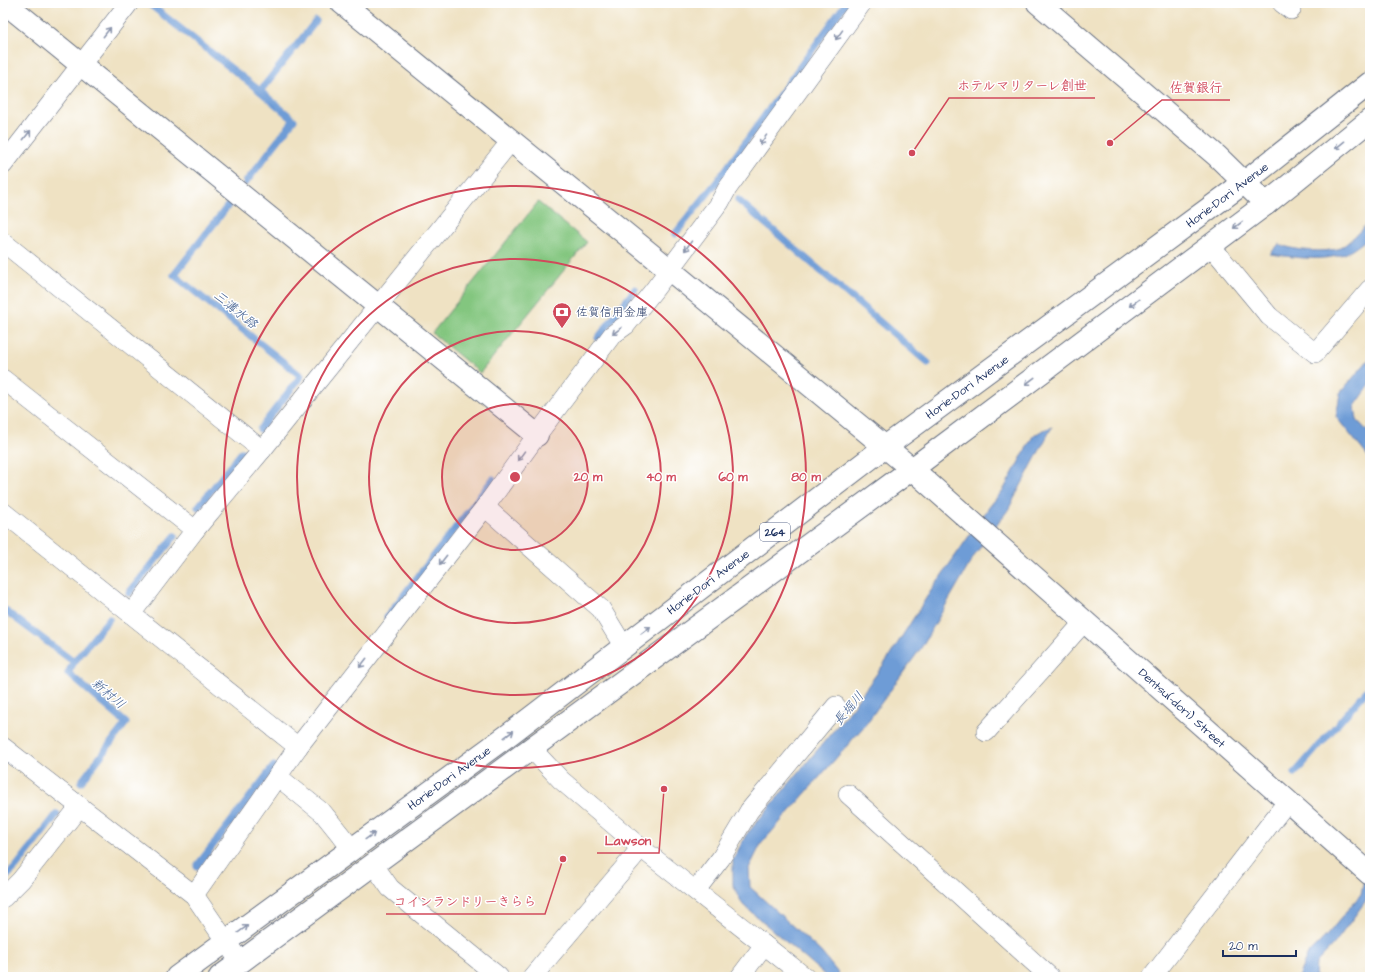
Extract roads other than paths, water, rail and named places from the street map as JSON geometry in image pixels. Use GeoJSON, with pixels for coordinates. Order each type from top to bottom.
{"type":"FeatureCollection","features":[{"type":"Feature","properties":{"kind":"main road"},"geometry":{"type":"LineString","coordinates":[[5,3],[536,435]]}},
{"type":"Feature","properties":{"kind":"main road","name":"Dentsu(-dori) Street"},"geometry":{"type":"LineString","coordinates":[[342,3],[912,469],[970,522],[1370,874]]}},
{"type":"Feature","properties":{"kind":"main road"},"geometry":{"type":"LineString","coordinates":[[1038,3],[1245,182],[1266,204]]}},
{"type":"Feature","properties":{"kind":"main road","name":"Horie-Dori Avenue"},"geometry":{"type":"LineString","coordinates":[[177,977],[504,737],[886,447],[1245,182],[1370,83]]}},
{"type":"Feature","properties":{"kind":"main road","name":"Horie-Dori Avenue"},"geometry":{"type":"LineString","coordinates":[[220,977],[912,469],[1211,246],[1266,204],[1370,120]]}},
{"type":"Feature","properties":{"kind":"street"},"geometry":{"type":"LineString","coordinates":[[3,166],[129,3]]}},
{"type":"Feature","properties":{"kind":"street"},"geometry":{"type":"LineString","coordinates":[[194,895],[298,747],[485,507],[536,435],[612,335],[626,325],[670,270],[862,3]]}},
{"type":"Feature","properties":{"kind":"street"},"geometry":{"type":"LineString","coordinates":[[131,614],[195,530],[262,450],[511,141]]}},
{"type":"Feature","properties":{"kind":"street"},"geometry":{"type":"LineString","coordinates":[[3,242],[262,450]]}},
{"type":"Feature","properties":{"kind":"street"},"geometry":{"type":"LineString","coordinates":[[1211,246],[1269,316],[1315,353],[1370,289]]}},
{"type":"Feature","properties":{"kind":"street"},"geometry":{"type":"LineString","coordinates":[[3,379],[195,530]]}},
{"type":"Feature","properties":{"kind":"street"},"geometry":{"type":"LineString","coordinates":[[485,507],[600,609],[624,647]]}},
{"type":"Feature","properties":{"kind":"street"},"geometry":{"type":"LineString","coordinates":[[3,512],[298,747]]}},
{"type":"Feature","properties":{"kind":"street"},"geometry":{"type":"LineString","coordinates":[[986,732],[1084,622]]}},
{"type":"Feature","properties":{"kind":"street"},"geometry":{"type":"LineString","coordinates":[[696,890],[721,858],[749,811],[836,706]]}},
{"type":"Feature","properties":{"kind":"street"},"geometry":{"type":"LineString","coordinates":[[3,747],[194,895],[240,962]]}},
{"type":"Feature","properties":{"kind":"street"},"geometry":{"type":"LineString","coordinates":[[532,748],[561,780],[641,848],[805,977]]}},
{"type":"Feature","properties":{"kind":"street"},"geometry":{"type":"LineString","coordinates":[[277,776],[323,812],[352,849]]}},
{"type":"Feature","properties":{"kind":"street"},"geometry":{"type":"LineString","coordinates":[[848,794],[1050,977]]}},
{"type":"Feature","properties":{"kind":"street"},"geometry":{"type":"LineString","coordinates":[[1152,977],[1287,802]]}},
{"type":"Feature","properties":{"kind":"street"},"geometry":{"type":"LineString","coordinates":[[3,898],[21,880],[80,806]]}},
{"type":"Feature","properties":{"kind":"street"},"geometry":{"type":"LineString","coordinates":[[532,977],[641,848]]}},
{"type":"Feature","properties":{"kind":"street"},"geometry":{"type":"LineString","coordinates":[[372,864],[390,888],[499,977]]}},
{"type":"Feature","properties":{"kind":"street"},"geometry":{"type":"LineString","coordinates":[[740,977],[764,946]]}},
{"type":"Feature","properties":{"kind":"water"},"geometry":{"type":"Polygon","coordinates":[[[1370,220],[1370,237],[1347,253],[1326,258],[1270,254],[1279,244],[1301,250],[1334,250],[1340,248],[1351,240],[1370,220]]]}},
{"type":"Feature","properties":{"kind":"water"},"geometry":{"type":"Polygon","coordinates":[[[1370,358],[1370,385],[1355,406],[1357,420],[1370,434],[1370,459],[1336,417],[1340,393],[1370,358]]]}},
{"type":"Feature","properties":{"kind":"water"},"geometry":{"type":"Polygon","coordinates":[[[1052,427],[1008,510],[976,553],[921,648],[866,724],[761,844],[749,868],[750,887],[821,952],[840,977],[827,977],[743,905],[733,885],[733,860],[746,835],[848,713],[889,657],[928,595],[990,506],[1004,489],[1033,436],[1052,427]]]}},
{"type":"Feature","properties":{"kind":"water"},"geometry":{"type":"Polygon","coordinates":[[[1370,850],[1370,881],[1367,899],[1335,943],[1316,963],[1315,977],[1298,977],[1308,954],[1327,935],[1361,894],[1370,850]]]}},
{"type":"Feature","properties":{"kind":"waterway"},"geometry":{"type":"LineString","coordinates":[[148,3],[260,91]]}},
{"type":"Feature","properties":{"kind":"waterway"},"geometry":{"type":"LineString","coordinates":[[675,234],[716,183],[846,3]]}},
{"type":"Feature","properties":{"kind":"waterway","name":"三溝水路"},"geometry":{"type":"LineString","coordinates":[[246,182],[294,120],[260,91],[316,21]]}},
{"type":"Feature","properties":{"kind":"waterway"},"geometry":{"type":"LineString","coordinates":[[738,200],[928,363]]}},
{"type":"Feature","properties":{"kind":"waterway","name":"三溝水路"},"geometry":{"type":"LineString","coordinates":[[230,203],[174,275],[301,376],[260,429]]}},
{"type":"Feature","properties":{"kind":"waterway"},"geometry":{"type":"LineString","coordinates":[[598,338],[635,289]]}},
{"type":"Feature","properties":{"kind":"waterway","name":"三溝水路"},"geometry":{"type":"LineString","coordinates":[[198,507],[242,452]]}},
{"type":"Feature","properties":{"kind":"waterway"},"geometry":{"type":"LineString","coordinates":[[387,617],[493,479]]}},
{"type":"Feature","properties":{"kind":"waterway","name":"三溝水路"},"geometry":{"type":"LineString","coordinates":[[129,593],[175,536]]}},
{"type":"Feature","properties":{"kind":"waterway"},"geometry":{"type":"LineString","coordinates":[[3,609],[74,662]]}},
{"type":"Feature","properties":{"kind":"waterway","name":"新村川"},"geometry":{"type":"LineString","coordinates":[[81,782],[126,723],[68,673],[74,662],[109,619]]}},
{"type":"Feature","properties":{"kind":"waterway"},"geometry":{"type":"LineString","coordinates":[[1295,773],[1370,687]]}},
{"type":"Feature","properties":{"kind":"waterway"},"geometry":{"type":"LineString","coordinates":[[197,866],[274,766]]}},
{"type":"Feature","properties":{"kind":"waterway","name":"新村川"},"geometry":{"type":"LineString","coordinates":[[3,880],[16,867],[57,814]]}},
{"type":"Feature","properties":{"kind":"place","name":"佐賀銀行"},"geometry":{"type":"Point","coordinates":[1110,143]}},
{"type":"Feature","properties":{"kind":"place","name":"ホテルマリターレ創世"},"geometry":{"type":"Point","coordinates":[912,153]}},
{"type":"Feature","properties":{"kind":"place","name":"佐賀信用金庫"},"geometry":{"type":"Point","coordinates":[562,329]}},
{"type":"Feature","properties":{"kind":"place","name":"Lawson"},"geometry":{"type":"Point","coordinates":[664,789]}},
{"type":"Feature","properties":{"kind":"place","name":"コインランドリーきらら"},"geometry":{"type":"Point","coordinates":[563,859]}},
{"type":"Feature","properties":{"kind":"water label","name":"長堀川"},"geometry":{"type":"Point","coordinates":[848,708]}}]}
